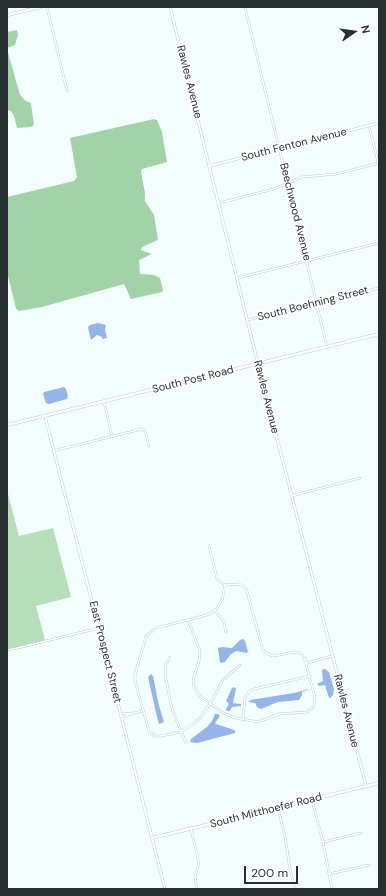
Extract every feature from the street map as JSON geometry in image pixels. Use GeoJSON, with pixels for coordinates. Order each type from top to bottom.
{"type":"FeatureCollection","features":[{"type":"Feature","properties":{"kind":"main road"},"geometry":{"type":"LineString","coordinates":[[7,15],[40,7]]}},
{"type":"Feature","properties":{"kind":"main road","name":"South Post Road"},"geometry":{"type":"LineString","coordinates":[[7,425],[379,334]]}},
{"type":"Feature","properties":{"kind":"main road","name":"South Mitthoefer Road"},"geometry":{"type":"LineString","coordinates":[[152,838],[379,783]]}},
{"type":"Feature","properties":{"kind":"street"},"geometry":{"type":"LineString","coordinates":[[47,7],[67,90]]}},
{"type":"Feature","properties":{"kind":"street","name":"Rawles Avenue"},"geometry":{"type":"LineString","coordinates":[[170,7],[291,496],[366,786]]}},
{"type":"Feature","properties":{"kind":"street","name":"Beechwood Avenue"},"geometry":{"type":"LineString","coordinates":[[245,7],[328,347]]}},
{"type":"Feature","properties":{"kind":"street","name":"South Fenton Avenue"},"geometry":{"type":"LineString","coordinates":[[209,166],[379,123]]}},
{"type":"Feature","properties":{"kind":"street"},"geometry":{"type":"LineString","coordinates":[[369,126],[379,166]]}},
{"type":"Feature","properties":{"kind":"street"},"geometry":{"type":"LineString","coordinates":[[218,203],[270,190],[303,176],[336,174],[379,163]]}},
{"type":"Feature","properties":{"kind":"street"},"geometry":{"type":"LineString","coordinates":[[237,278],[379,243]]}},
{"type":"Feature","properties":{"kind":"street","name":"South Boehning Street"},"geometry":{"type":"LineString","coordinates":[[247,320],[379,288]]}},
{"type":"Feature","properties":{"kind":"street"},"geometry":{"type":"LineString","coordinates":[[104,402],[112,436]]}},
{"type":"Feature","properties":{"kind":"street","name":"East Prospect Street"},"geometry":{"type":"LineString","coordinates":[[45,416],[165,889]]}},
{"type":"Feature","properties":{"kind":"street"},"geometry":{"type":"LineString","coordinates":[[54,451],[112,436],[144,430],[149,446]]}},
{"type":"Feature","properties":{"kind":"street"},"geometry":{"type":"LineString","coordinates":[[291,496],[360,478]]}},
{"type":"Feature","properties":{"kind":"street"},"geometry":{"type":"LineString","coordinates":[[188,620],[200,652],[194,680],[194,688],[197,693],[210,704],[228,716],[255,722],[262,721],[279,714],[306,712],[314,706],[316,699],[304,656],[293,651],[273,656],[265,653],[262,648],[247,590],[239,584],[225,585],[217,578],[209,546]]}},
{"type":"Feature","properties":{"kind":"street"},"geometry":{"type":"LineString","coordinates":[[225,585],[222,600],[215,610],[204,616],[156,628],[149,632],[146,636],[135,675],[148,730],[151,734],[160,736],[181,731],[195,723],[210,704],[224,680],[240,665]]}},
{"type":"Feature","properties":{"kind":"street"},"geometry":{"type":"LineString","coordinates":[[215,610],[224,622],[226,632]]}},
{"type":"Feature","properties":{"kind":"street"},"geometry":{"type":"LineString","coordinates":[[9,650],[99,628]]}},
{"type":"Feature","properties":{"kind":"street"},"geometry":{"type":"LineString","coordinates":[[306,663],[332,656]]}},
{"type":"Feature","properties":{"kind":"street"},"geometry":{"type":"LineString","coordinates":[[170,657],[166,664],[165,674],[172,706],[186,743]]}},
{"type":"Feature","properties":{"kind":"street"},"geometry":{"type":"LineString","coordinates":[[243,720],[245,698],[250,690],[310,676]]}},
{"type":"Feature","properties":{"kind":"street"},"geometry":{"type":"LineString","coordinates":[[121,716],[143,711]]}},
{"type":"Feature","properties":{"kind":"street"},"geometry":{"type":"LineString","coordinates":[[312,800],[323,842],[332,889]]}},
{"type":"Feature","properties":{"kind":"street"},"geometry":{"type":"LineString","coordinates":[[278,808],[295,889]]}},
{"type":"Feature","properties":{"kind":"street"},"geometry":{"type":"LineString","coordinates":[[191,829],[199,863],[195,877],[197,889]]}},
{"type":"Feature","properties":{"kind":"street"},"geometry":{"type":"LineString","coordinates":[[323,842],[361,833]]}},
{"type":"Feature","properties":{"kind":"street"},"geometry":{"type":"LineString","coordinates":[[329,874],[369,865]]}},
{"type":"Feature","properties":{"kind":"green space"},"geometry":{"type":"Polygon","coordinates":[[[17,30],[18,35],[15,45],[7,48],[7,32],[17,30]]]}},
{"type":"Feature","properties":{"kind":"green space"},"geometry":{"type":"Polygon","coordinates":[[[7,49],[20,95],[26,101],[31,103],[34,125],[30,127],[17,128],[14,116],[11,111],[7,110],[7,49]]]}},
{"type":"Feature","properties":{"kind":"green space"},"geometry":{"type":"Polygon","coordinates":[[[154,119],[157,120],[162,132],[167,162],[142,169],[141,172],[145,201],[154,215],[158,240],[142,247],[141,250],[152,254],[139,260],[140,274],[154,275],[160,278],[163,290],[162,292],[131,299],[124,284],[42,307],[19,311],[16,309],[7,272],[7,197],[74,181],[77,177],[70,138],[154,119]]]}},
{"type":"Feature","properties":{"kind":"green space"},"geometry":{"type":"Polygon","coordinates":[[[7,490],[19,536],[53,528],[71,597],[36,606],[45,640],[7,650],[7,490]]]}},
{"type":"Feature","properties":{"kind":"water"},"geometry":{"type":"Polygon","coordinates":[[[98,323],[106,325],[105,330],[107,338],[102,339],[102,337],[97,335],[91,340],[88,327],[98,323]]]}},
{"type":"Feature","properties":{"kind":"water"},"geometry":{"type":"Polygon","coordinates":[[[64,387],[68,396],[67,399],[49,404],[46,403],[43,394],[44,392],[64,387]]]}},
{"type":"Feature","properties":{"kind":"water"},"geometry":{"type":"Polygon","coordinates":[[[243,639],[248,652],[237,651],[231,654],[225,662],[220,663],[218,648],[232,648],[243,639]]]}},
{"type":"Feature","properties":{"kind":"water"},"geometry":{"type":"Polygon","coordinates":[[[325,669],[329,672],[334,689],[333,695],[330,698],[325,685],[319,686],[317,684],[323,681],[322,671],[325,669]]]}},
{"type":"Feature","properties":{"kind":"water"},"geometry":{"type":"Polygon","coordinates":[[[151,674],[153,676],[164,722],[159,724],[148,677],[151,674]]]}},
{"type":"Feature","properties":{"kind":"water"},"geometry":{"type":"Polygon","coordinates":[[[234,687],[236,689],[233,703],[241,704],[241,706],[232,707],[230,711],[227,711],[226,709],[229,704],[226,701],[232,688],[234,687]]]}},
{"type":"Feature","properties":{"kind":"water"},"geometry":{"type":"Polygon","coordinates":[[[310,689],[302,692],[299,700],[278,702],[261,709],[257,707],[255,703],[249,702],[250,700],[310,689]]]}},
{"type":"Feature","properties":{"kind":"water"},"geometry":{"type":"Polygon","coordinates":[[[215,714],[220,716],[215,723],[216,724],[234,730],[235,733],[197,743],[190,742],[191,739],[207,727],[215,714]]]}}]}
